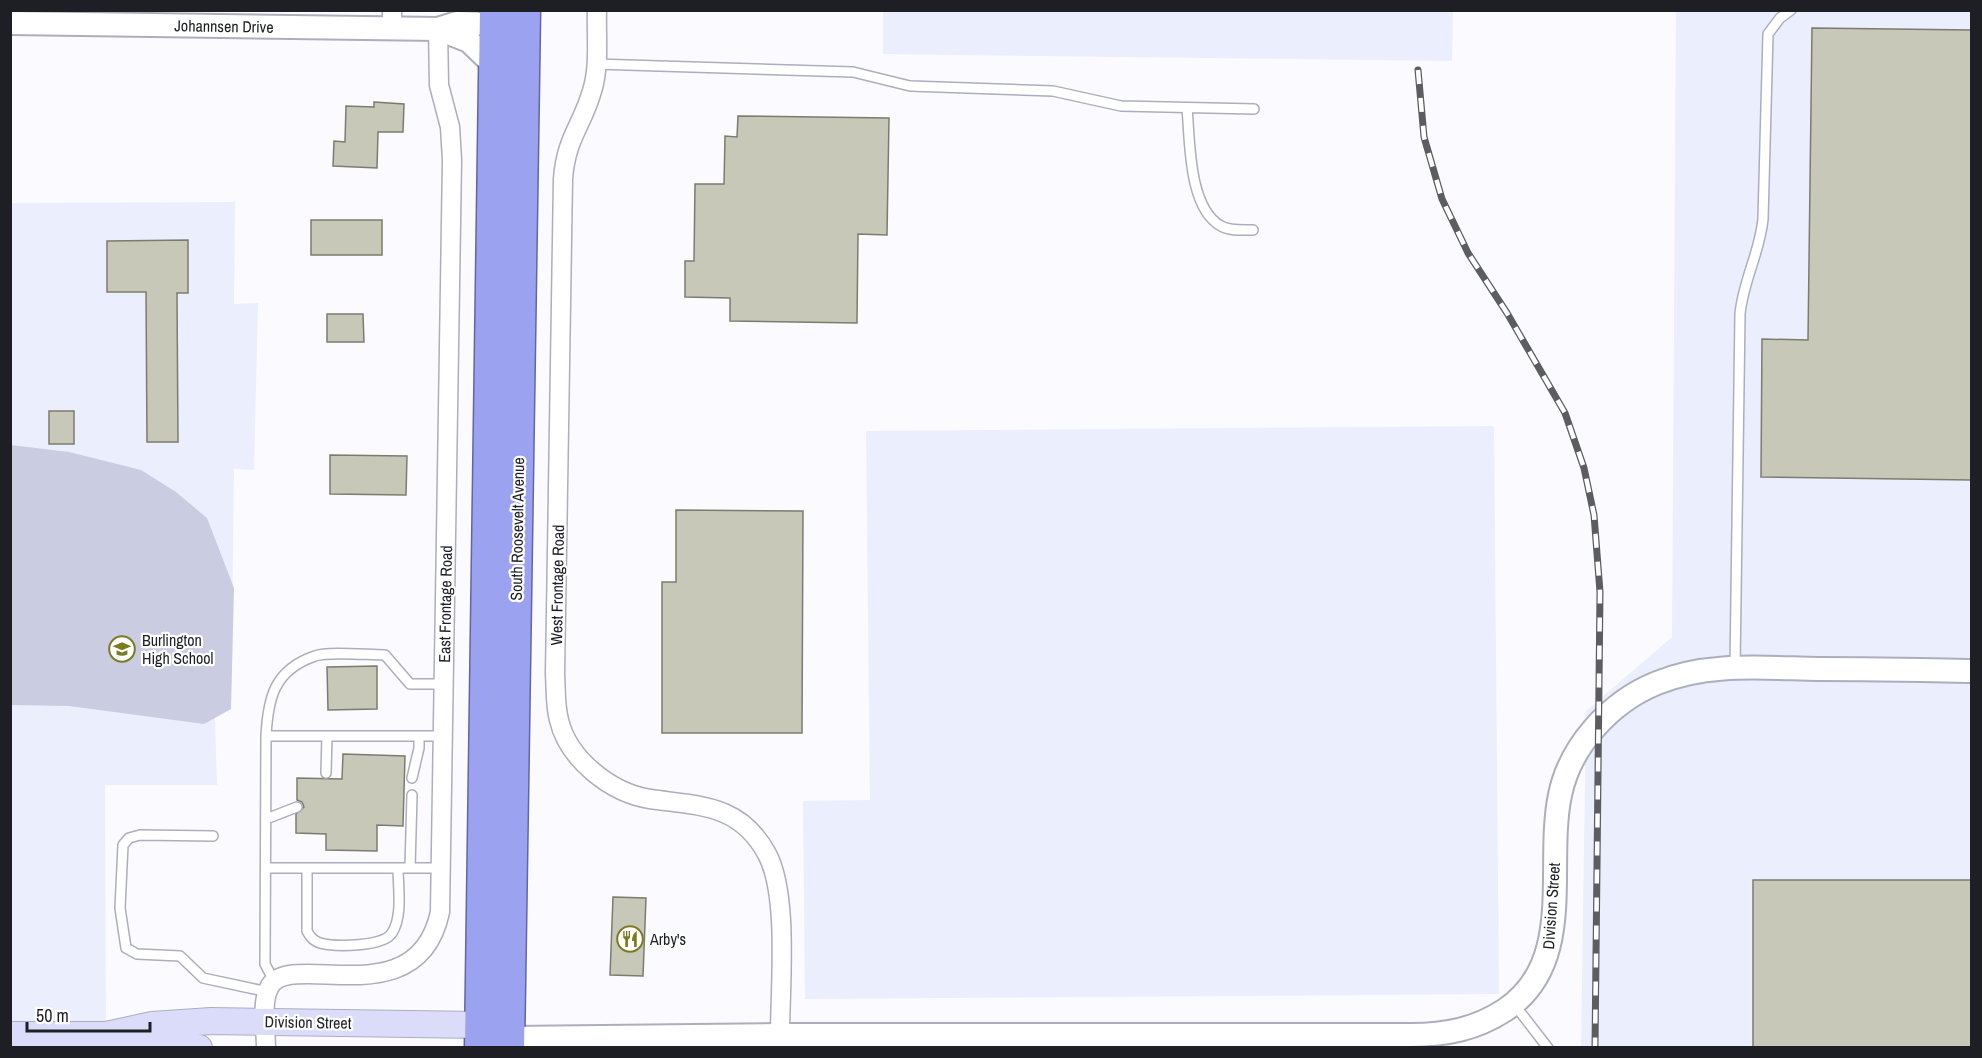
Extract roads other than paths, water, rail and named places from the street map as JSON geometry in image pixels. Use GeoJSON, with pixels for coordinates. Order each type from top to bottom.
{"type":"FeatureCollection","features":[{"type":"Feature","properties":{"kind":"highway","name":"South Roosevelt Avenue"},"geometry":{"type":"LineString","coordinates":[[493,1041],[523,182],[525,10]]}},
{"type":"Feature","properties":{"kind":"highway"},"geometry":{"type":"LineString","coordinates":[[524,93],[538,30],[548,10]]}},
{"type":"Feature","properties":{"kind":"highway","name":"South Roosevelt Avenue"},"geometry":{"type":"LineString","coordinates":[[493,1041],[495,17]]}},
{"type":"Feature","properties":{"kind":"highway"},"geometry":{"type":"LineString","coordinates":[[495,17],[511,45],[523,182]]}},
{"type":"Feature","properties":{"kind":"main road","name":"Division Street"},"geometry":{"type":"LineString","coordinates":[[98,1039],[166,1024],[266,1020],[493,1041]]}},
{"type":"Feature","properties":{"kind":"main road","name":"Division Street"},"geometry":{"type":"LineString","coordinates":[[10,1035],[54,1041],[98,1039],[188,1047]]}},
{"type":"Feature","properties":{"kind":"street","name":"West Frontage Road"},"geometry":{"type":"LineString","coordinates":[[597,10],[593,89],[567,147],[563,179],[555,674],[559,720],[566,739],[586,765],[610,784],[635,796],[710,806],[736,819],[759,843],[774,871],[778,893],[780,1035]]}},
{"type":"Feature","properties":{"kind":"street","name":"Johannsen Drive"},"geometry":{"type":"LineString","coordinates":[[438,29],[457,23],[495,17]]}},
{"type":"Feature","properties":{"kind":"street","name":"Johannsen Drive"},"geometry":{"type":"LineString","coordinates":[[10,23],[392,19],[438,29],[469,41],[494,65]]}},
{"type":"Feature","properties":{"kind":"street","name":"East Frontage Road"},"geometry":{"type":"LineString","coordinates":[[271,987],[283,977],[382,973],[412,960],[430,942],[437,927],[442,868],[452,160],[451,136],[439,77],[438,29]]}},
{"type":"Feature","properties":{"kind":"street","name":"Division Street"},"geometry":{"type":"LineString","coordinates":[[493,1041],[600,1042],[780,1035],[1435,1035],[1481,1023],[1514,1004],[1535,981],[1548,953],[1552,932],[1558,806],[1567,773],[1580,748],[1612,711],[1652,685],[1694,672],[1735,668],[1971,671]]}},
{"type":"Feature","properties":{"kind":"street"},"geometry":{"type":"LineString","coordinates":[[266,1047],[266,1020],[271,987]]}},
{"type":"Feature","properties":{"kind":"lane"},"geometry":{"type":"LineString","coordinates":[[1735,668],[1740,314],[1743,291],[1761,238],[1763,219],[1768,34],[1780,18],[1791,10]]}},
{"type":"Feature","properties":{"kind":"lane"},"geometry":{"type":"LineString","coordinates":[[595,64],[853,72],[910,86],[1053,91],[1121,106],[1254,109]]}},
{"type":"Feature","properties":{"kind":"lane"},"geometry":{"type":"LineString","coordinates":[[1187,108],[1192,168],[1203,204],[1212,219],[1220,226],[1232,230],[1253,230]]}},
{"type":"Feature","properties":{"kind":"lane"},"geometry":{"type":"LineString","coordinates":[[213,837],[140,835],[129,838],[123,845],[120,908],[126,948],[137,954],[180,956],[203,978],[271,987],[265,964],[267,707],[282,674],[316,655],[384,655],[410,684],[444,684]]}},
{"type":"Feature","properties":{"kind":"lane"},"geometry":{"type":"LineString","coordinates":[[266,736],[443,736]]}},
{"type":"Feature","properties":{"kind":"lane"},"geometry":{"type":"LineString","coordinates":[[326,773],[327,736]]}},
{"type":"Feature","properties":{"kind":"lane"},"geometry":{"type":"LineString","coordinates":[[412,777],[419,748],[419,736]]}},
{"type":"Feature","properties":{"kind":"lane"},"geometry":{"type":"LineString","coordinates":[[410,868],[412,795]]}},
{"type":"Feature","properties":{"kind":"lane"},"geometry":{"type":"LineString","coordinates":[[266,819],[297,807]]}},
{"type":"Feature","properties":{"kind":"lane"},"geometry":{"type":"LineString","coordinates":[[266,868],[442,868]]}},
{"type":"Feature","properties":{"kind":"lane"},"geometry":{"type":"LineString","coordinates":[[307,868],[307,931],[312,939],[320,943],[354,944],[382,941],[391,935],[398,922],[398,868]]}},
{"type":"Feature","properties":{"kind":"lane"},"geometry":{"type":"LineString","coordinates":[[1514,1004],[1548,1047]]}},
{"type":"Feature","properties":{"kind":"railway"},"geometry":{"type":"LineString","coordinates":[[1418,70],[1424,137],[1442,199],[1468,253],[1507,313],[1565,413],[1584,468],[1594,515],[1600,592],[1595,1048]]}},
{"type":"Feature","properties":{"kind":"place","name":"Burlington High School"},"geometry":{"type":"Point","coordinates":[122,649]}},
{"type":"Feature","properties":{"kind":"place","name":"Arby's"},"geometry":{"type":"Point","coordinates":[630,939]}}]}
